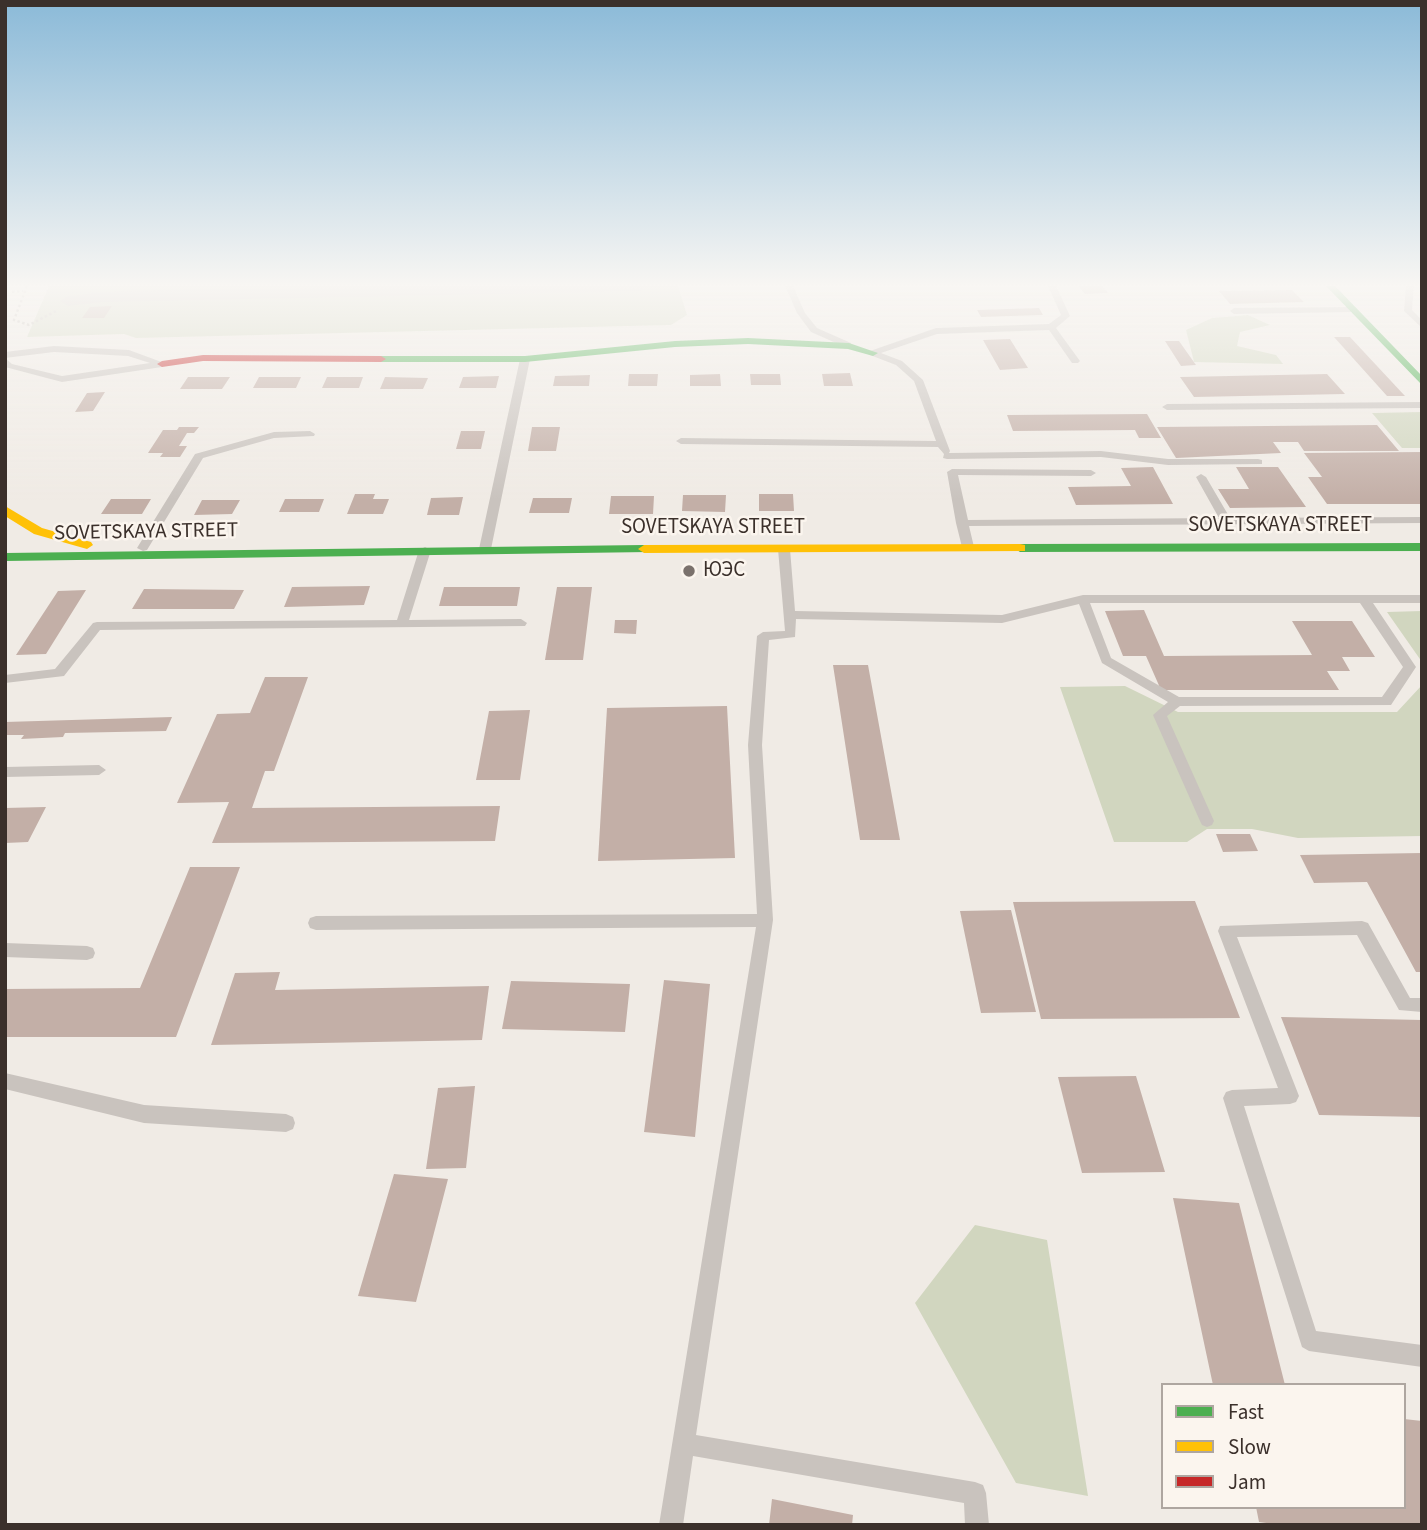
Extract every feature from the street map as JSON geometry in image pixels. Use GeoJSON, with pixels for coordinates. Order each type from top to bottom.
{"type":"FeatureCollection","features":[{"type":"Feature","properties":{"kind":"main road"},"geometry":{"type":"LineString","coordinates":[[162,364],[203,358],[545,357]]}},
{"type":"Feature","properties":{"kind":"main road"},"geometry":{"type":"LineString","coordinates":[[1398,357],[1422,382]]}},
{"type":"Feature","properties":{"kind":"main road"},"geometry":{"type":"LineString","coordinates":[[9,513],[61,540],[82,544],[208,552]]}},
{"type":"Feature","properties":{"kind":"main road"},"geometry":{"type":"LineString","coordinates":[[5,536],[12,528],[9,513]]}},
{"type":"Feature","properties":{"kind":"main road","name":"SOVETSKAYA STREET"},"geometry":{"type":"LineString","coordinates":[[5,557],[485,549],[1422,547]]}},
{"type":"Feature","properties":{"kind":"lane"},"geometry":{"type":"LineString","coordinates":[[142,357],[162,364]]}},
{"type":"Feature","properties":{"kind":"lane"},"geometry":{"type":"LineString","coordinates":[[884,357],[899,363],[918,380],[947,456],[968,547]]}},
{"type":"Feature","properties":{"kind":"lane"},"geometry":{"type":"LineString","coordinates":[[1072,357],[1075,361]]}},
{"type":"Feature","properties":{"kind":"lane"},"geometry":{"type":"LineString","coordinates":[[485,549],[525,359]]}},
{"type":"Feature","properties":{"kind":"lane"},"geometry":{"type":"LineString","coordinates":[[5,361],[9,366],[62,379],[162,364]]}},
{"type":"Feature","properties":{"kind":"lane"},"geometry":{"type":"LineString","coordinates":[[1167,407],[1422,405]]}},
{"type":"Feature","properties":{"kind":"lane"},"geometry":{"type":"LineString","coordinates":[[143,548],[199,456],[274,435],[310,434]]}},
{"type":"Feature","properties":{"kind":"lane"},"geometry":{"type":"LineString","coordinates":[[681,441],[942,444]]}},
{"type":"Feature","properties":{"kind":"lane"},"geometry":{"type":"LineString","coordinates":[[947,456],[1101,454],[1168,462],[1258,462]]}},
{"type":"Feature","properties":{"kind":"lane"},"geometry":{"type":"LineString","coordinates":[[951,472],[1091,472]]}},
{"type":"Feature","properties":{"kind":"lane"},"geometry":{"type":"LineString","coordinates":[[1201,477],[1226,521]]}},
{"type":"Feature","properties":{"kind":"lane"},"geometry":{"type":"LineString","coordinates":[[962,523],[1422,520]]}},
{"type":"Feature","properties":{"kind":"lane"},"geometry":{"type":"LineString","coordinates":[[1254,521],[1270,547]]}},
{"type":"Feature","properties":{"kind":"lane"},"geometry":{"type":"LineString","coordinates":[[671,1525],[686,1444],[765,920],[755,745],[763,636],[791,634],[784,549]]}},
{"type":"Feature","properties":{"kind":"lane"},"geometry":{"type":"LineString","coordinates":[[402,624],[425,550]]}},
{"type":"Feature","properties":{"kind":"lane"},"geometry":{"type":"LineString","coordinates":[[789,615],[1002,619],[1083,598],[1422,599]]}},
{"type":"Feature","properties":{"kind":"lane"},"geometry":{"type":"LineString","coordinates":[[1083,598],[1106,660],[1177,701],[1386,702],[1410,667],[1364,599]]}},
{"type":"Feature","properties":{"kind":"lane"},"geometry":{"type":"LineString","coordinates":[[6,679],[59,673],[97,626],[521,623]]}},
{"type":"Feature","properties":{"kind":"lane"},"geometry":{"type":"LineString","coordinates":[[1177,701],[1160,715],[1207,821]]}},
{"type":"Feature","properties":{"kind":"lane"},"geometry":{"type":"LineString","coordinates":[[5,772],[99,770]]}},
{"type":"Feature","properties":{"kind":"lane"},"geometry":{"type":"LineString","coordinates":[[316,923],[765,920]]}},
{"type":"Feature","properties":{"kind":"lane"},"geometry":{"type":"LineString","coordinates":[[1422,1005],[1405,1005],[1362,928],[1226,931],[1290,1096],[1232,1098],[1309,1340],[1422,1356]]}},
{"type":"Feature","properties":{"kind":"lane"},"geometry":{"type":"LineString","coordinates":[[5,950],[87,953]]}},
{"type":"Feature","properties":{"kind":"lane"},"geometry":{"type":"LineString","coordinates":[[5,1081],[144,1114],[286,1123]]}},
{"type":"Feature","properties":{"kind":"lane"},"geometry":{"type":"LineString","coordinates":[[686,1444],[975,1493],[977,1525]]}},
{"type":"Feature","properties":{"kind":"green space"},"geometry":{"type":"Polygon","coordinates":[[[1193,357],[1278,357],[1283,364],[1194,362],[1193,357]]]}},
{"type":"Feature","properties":{"kind":"green space"},"geometry":{"type":"Polygon","coordinates":[[[1422,412],[1422,448],[1402,448],[1372,413],[1422,412]]]}},
{"type":"Feature","properties":{"kind":"green space"},"geometry":{"type":"Polygon","coordinates":[[[1422,611],[1422,662],[1387,612],[1422,611]]]}},
{"type":"Feature","properties":{"kind":"green space"},"geometry":{"type":"Polygon","coordinates":[[[1422,685],[1422,836],[1298,838],[1252,829],[1207,829],[1187,842],[1114,842],[1060,687],[1125,686],[1178,712],[1397,712],[1422,685]]]}},
{"type":"Feature","properties":{"kind":"green space"},"geometry":{"type":"Polygon","coordinates":[[[975,1225],[1047,1240],[1088,1496],[1016,1483],[915,1303],[975,1225]]]}},
{"type":"Feature","properties":{"kind":"building"},"geometry":{"type":"Polygon","coordinates":[[[993,357],[1021,357],[1028,368],[1000,370],[993,357]]]}},
{"type":"Feature","properties":{"kind":"building"},"geometry":{"type":"Polygon","coordinates":[[[1175,357],[1191,357],[1196,365],[1181,366],[1175,357]]]}},
{"type":"Feature","properties":{"kind":"building"},"geometry":{"type":"Polygon","coordinates":[[[1352,357],[1369,357],[1405,396],[1387,396],[1352,357]]]}},
{"type":"Feature","properties":{"kind":"building"},"geometry":{"type":"Polygon","coordinates":[[[850,373],[853,386],[824,386],[822,374],[850,373]]]}},
{"type":"Feature","properties":{"kind":"building"},"geometry":{"type":"Polygon","coordinates":[[[629,374],[658,374],[657,386],[628,386],[629,374]]]}},
{"type":"Feature","properties":{"kind":"building"},"geometry":{"type":"Polygon","coordinates":[[[720,374],[721,386],[690,386],[690,375],[720,374]]]}},
{"type":"Feature","properties":{"kind":"building"},"geometry":{"type":"Polygon","coordinates":[[[750,374],[780,374],[781,385],[751,385],[750,374]]]}},
{"type":"Feature","properties":{"kind":"building"},"geometry":{"type":"Polygon","coordinates":[[[1327,374],[1345,394],[1194,397],[1180,377],[1327,374]]]}},
{"type":"Feature","properties":{"kind":"building"},"geometry":{"type":"Polygon","coordinates":[[[590,375],[589,386],[553,386],[555,376],[590,375]]]}},
{"type":"Feature","properties":{"kind":"building"},"geometry":{"type":"Polygon","coordinates":[[[499,376],[496,388],[459,388],[463,377],[499,376]]]}},
{"type":"Feature","properties":{"kind":"building"},"geometry":{"type":"Polygon","coordinates":[[[188,377],[230,377],[222,389],[180,389],[188,377]]]}},
{"type":"Feature","properties":{"kind":"building"},"geometry":{"type":"Polygon","coordinates":[[[259,377],[301,377],[296,388],[253,388],[259,377]]]}},
{"type":"Feature","properties":{"kind":"building"},"geometry":{"type":"Polygon","coordinates":[[[327,377],[363,377],[359,388],[322,388],[327,377]]]}},
{"type":"Feature","properties":{"kind":"building"},"geometry":{"type":"Polygon","coordinates":[[[385,377],[428,378],[423,389],[380,389],[385,377]]]}},
{"type":"Feature","properties":{"kind":"building"},"geometry":{"type":"Polygon","coordinates":[[[105,392],[93,411],[75,412],[87,393],[105,392]]]}},
{"type":"Feature","properties":{"kind":"building"},"geometry":{"type":"Polygon","coordinates":[[[1147,414],[1161,438],[1139,438],[1135,430],[1013,431],[1007,415],[1147,414]]]}},
{"type":"Feature","properties":{"kind":"building"},"geometry":{"type":"Polygon","coordinates":[[[1377,425],[1399,451],[1304,451],[1298,442],[1273,442],[1281,453],[1176,458],[1157,427],[1377,425]]]}},
{"type":"Feature","properties":{"kind":"building"},"geometry":{"type":"Polygon","coordinates":[[[179,427],[199,427],[194,433],[187,433],[179,446],[187,446],[180,457],[160,457],[163,453],[148,453],[163,430],[177,430],[179,427]]]}},
{"type":"Feature","properties":{"kind":"building"},"geometry":{"type":"Polygon","coordinates":[[[532,427],[560,427],[556,451],[528,451],[532,427]]]}},
{"type":"Feature","properties":{"kind":"building"},"geometry":{"type":"Polygon","coordinates":[[[461,431],[485,431],[481,449],[456,449],[461,431]]]}},
{"type":"Feature","properties":{"kind":"building"},"geometry":{"type":"Polygon","coordinates":[[[1422,452],[1422,504],[1327,504],[1308,477],[1322,477],[1304,453],[1422,452]]]}},
{"type":"Feature","properties":{"kind":"building"},"geometry":{"type":"Polygon","coordinates":[[[1153,467],[1173,504],[1076,505],[1068,487],[1131,486],[1121,468],[1153,467]]]}},
{"type":"Feature","properties":{"kind":"building"},"geometry":{"type":"Polygon","coordinates":[[[1236,467],[1278,467],[1306,507],[1230,508],[1218,489],[1249,489],[1236,467]]]}},
{"type":"Feature","properties":{"kind":"building"},"geometry":{"type":"Polygon","coordinates":[[[355,494],[375,494],[373,499],[389,499],[383,514],[347,514],[355,494]]]}},
{"type":"Feature","properties":{"kind":"building"},"geometry":{"type":"Polygon","coordinates":[[[759,494],[793,494],[794,511],[759,511],[759,494]]]}},
{"type":"Feature","properties":{"kind":"building"},"geometry":{"type":"Polygon","coordinates":[[[683,495],[726,495],[725,512],[682,511],[683,495]]]}},
{"type":"Feature","properties":{"kind":"building"},"geometry":{"type":"Polygon","coordinates":[[[611,496],[654,496],[653,514],[609,514],[611,496]]]}},
{"type":"Feature","properties":{"kind":"building"},"geometry":{"type":"Polygon","coordinates":[[[463,497],[459,515],[427,515],[431,498],[463,497]]]}},
{"type":"Feature","properties":{"kind":"building"},"geometry":{"type":"Polygon","coordinates":[[[533,498],[572,498],[569,513],[529,513],[533,498]]]}},
{"type":"Feature","properties":{"kind":"building"},"geometry":{"type":"Polygon","coordinates":[[[111,499],[151,499],[142,514],[101,514],[111,499]]]}},
{"type":"Feature","properties":{"kind":"building"},"geometry":{"type":"Polygon","coordinates":[[[285,499],[324,499],[319,512],[279,512],[285,499]]]}},
{"type":"Feature","properties":{"kind":"building"},"geometry":{"type":"Polygon","coordinates":[[[202,500],[240,500],[232,514],[194,515],[202,500]]]}},
{"type":"Feature","properties":{"kind":"building"},"geometry":{"type":"Polygon","coordinates":[[[370,586],[364,605],[284,607],[292,587],[370,586]]]}},
{"type":"Feature","properties":{"kind":"building"},"geometry":{"type":"Polygon","coordinates":[[[444,587],[520,587],[517,606],[439,606],[444,587]]]}},
{"type":"Feature","properties":{"kind":"building"},"geometry":{"type":"Polygon","coordinates":[[[557,587],[592,587],[583,660],[545,660],[557,587]]]}},
{"type":"Feature","properties":{"kind":"building"},"geometry":{"type":"Polygon","coordinates":[[[144,589],[244,590],[234,609],[132,609],[144,589]]]}},
{"type":"Feature","properties":{"kind":"building"},"geometry":{"type":"Polygon","coordinates":[[[86,590],[46,654],[16,655],[58,591],[86,590]]]}},
{"type":"Feature","properties":{"kind":"building"},"geometry":{"type":"Polygon","coordinates":[[[1144,610],[1164,656],[1312,655],[1292,621],[1352,621],[1375,657],[1342,657],[1350,671],[1327,671],[1339,690],[1161,690],[1146,656],[1123,656],[1105,611],[1144,610]]]}},
{"type":"Feature","properties":{"kind":"building"},"geometry":{"type":"Polygon","coordinates":[[[615,620],[637,620],[636,634],[614,633],[615,620]]]}},
{"type":"Feature","properties":{"kind":"building"},"geometry":{"type":"Polygon","coordinates":[[[833,665],[868,665],[900,840],[860,840],[833,665]]]}},
{"type":"Feature","properties":{"kind":"building"},"geometry":{"type":"Polygon","coordinates":[[[265,677],[308,677],[274,771],[265,771],[252,808],[500,806],[495,841],[212,843],[229,802],[177,803],[217,714],[250,713],[265,677]]]}},
{"type":"Feature","properties":{"kind":"building"},"geometry":{"type":"Polygon","coordinates":[[[727,706],[735,858],[598,861],[607,708],[727,706]]]}},
{"type":"Feature","properties":{"kind":"building"},"geometry":{"type":"Polygon","coordinates":[[[530,710],[520,780],[476,780],[489,711],[530,710]]]}},
{"type":"Feature","properties":{"kind":"building"},"geometry":{"type":"Polygon","coordinates":[[[172,717],[166,731],[65,733],[63,737],[21,739],[24,735],[5,735],[5,722],[172,717]]]}},
{"type":"Feature","properties":{"kind":"building"},"geometry":{"type":"Polygon","coordinates":[[[46,807],[28,842],[5,843],[5,808],[46,807]]]}},
{"type":"Feature","properties":{"kind":"building"},"geometry":{"type":"Polygon","coordinates":[[[1216,834],[1250,834],[1258,851],[1223,852],[1216,834]]]}},
{"type":"Feature","properties":{"kind":"building"},"geometry":{"type":"Polygon","coordinates":[[[1422,853],[1422,972],[1416,972],[1367,882],[1314,883],[1300,855],[1422,853]]]}},
{"type":"Feature","properties":{"kind":"building"},"geometry":{"type":"Polygon","coordinates":[[[190,867],[240,867],[176,1037],[5,1037],[5,989],[140,988],[190,867]]]}},
{"type":"Feature","properties":{"kind":"building"},"geometry":{"type":"Polygon","coordinates":[[[1195,901],[1240,1018],[1041,1019],[1013,902],[1195,901]]]}},
{"type":"Feature","properties":{"kind":"building"},"geometry":{"type":"Polygon","coordinates":[[[1011,910],[1036,1012],[981,1013],[960,911],[1011,910]]]}},
{"type":"Feature","properties":{"kind":"building"},"geometry":{"type":"Polygon","coordinates":[[[280,972],[275,990],[489,986],[482,1040],[211,1045],[235,973],[280,972]]]}},
{"type":"Feature","properties":{"kind":"building"},"geometry":{"type":"Polygon","coordinates":[[[664,980],[710,984],[695,1137],[644,1132],[664,980]]]}},
{"type":"Feature","properties":{"kind":"building"},"geometry":{"type":"Polygon","coordinates":[[[511,981],[630,984],[625,1032],[502,1029],[511,981]]]}},
{"type":"Feature","properties":{"kind":"building"},"geometry":{"type":"Polygon","coordinates":[[[1281,1017],[1422,1020],[1422,1117],[1319,1115],[1281,1017]]]}},
{"type":"Feature","properties":{"kind":"building"},"geometry":{"type":"Polygon","coordinates":[[[1136,1076],[1165,1172],[1082,1173],[1058,1077],[1136,1076]]]}},
{"type":"Feature","properties":{"kind":"building"},"geometry":{"type":"Polygon","coordinates":[[[475,1086],[466,1168],[426,1169],[438,1088],[475,1086]]]}},
{"type":"Feature","properties":{"kind":"building"},"geometry":{"type":"Polygon","coordinates":[[[394,1174],[448,1179],[416,1302],[358,1296],[394,1174]]]}},
{"type":"Feature","properties":{"kind":"building"},"geometry":{"type":"Polygon","coordinates":[[[1173,1198],[1239,1203],[1284,1383],[1213,1383],[1173,1198]]]}},
{"type":"Feature","properties":{"kind":"building"},"geometry":{"type":"Polygon","coordinates":[[[1406,1419],[1422,1421],[1422,1525],[1281,1525],[1259,1522],[1256,1509],[1406,1509],[1406,1419]]]}},
{"type":"Feature","properties":{"kind":"building"},"geometry":{"type":"Polygon","coordinates":[[[772,1499],[853,1515],[852,1525],[769,1525],[772,1499]]]}},
{"type":"Feature","properties":{"kind":"traffic: fast"},"geometry":{"type":"LineString","coordinates":[[381,359],[541,357]]}},
{"type":"Feature","properties":{"kind":"traffic: fast"},"geometry":{"type":"LineString","coordinates":[[1398,357],[1422,382]]}},
{"type":"Feature","properties":{"kind":"traffic: fast"},"geometry":{"type":"LineString","coordinates":[[1020,548],[1422,547]]}},
{"type":"Feature","properties":{"kind":"traffic: fast"},"geometry":{"type":"LineString","coordinates":[[5,557],[644,549]]}},
{"type":"Feature","properties":{"kind":"traffic: slow"},"geometry":{"type":"LineString","coordinates":[[5,510],[38,531],[87,545]]}},
{"type":"Feature","properties":{"kind":"traffic: slow"},"geometry":{"type":"LineString","coordinates":[[644,549],[1020,548]]}},
{"type":"Feature","properties":{"kind":"traffic: jam"},"geometry":{"type":"LineString","coordinates":[[162,364],[203,358],[381,359]]}},
{"type":"Feature","properties":{"kind":"place","name":"ЮЭС"},"geometry":{"type":"Point","coordinates":[689,571]}}]}
